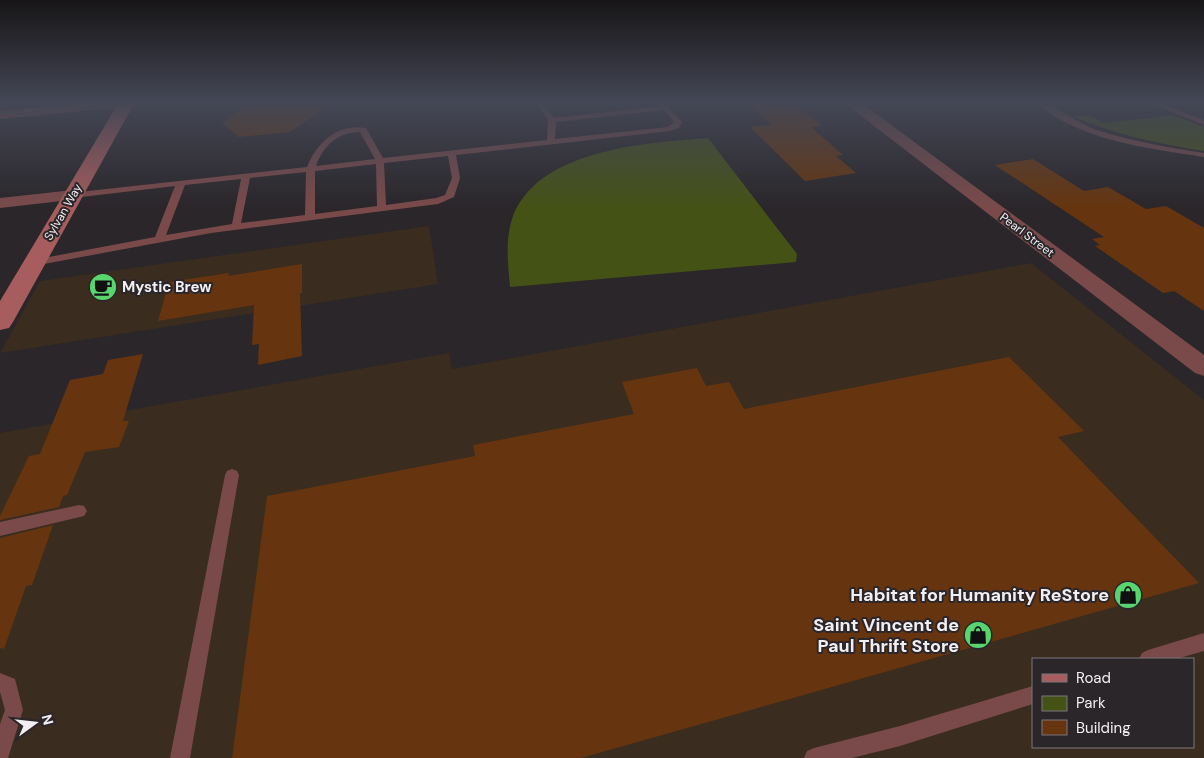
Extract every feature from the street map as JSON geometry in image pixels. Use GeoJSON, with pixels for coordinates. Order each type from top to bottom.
{"type":"FeatureCollection","features":[{"type":"Feature","properties":{"kind":"main road","name":"Sylvan Way"},"geometry":{"type":"LineString","coordinates":[[0,322],[73,194],[108,137]]}},
{"type":"Feature","properties":{"kind":"street","name":"Pearl Street"},"geometry":{"type":"LineString","coordinates":[[897,137],[1204,367]]}},
{"type":"Feature","properties":{"kind":"street"},"geometry":{"type":"LineString","coordinates":[[0,203],[73,194]]}},
{"type":"Feature","properties":{"kind":"lane"},"geometry":{"type":"LineString","coordinates":[[310,218],[311,168],[331,137]]}},
{"type":"Feature","properties":{"kind":"lane"},"geometry":{"type":"LineString","coordinates":[[367,137],[380,160],[382,208]]}},
{"type":"Feature","properties":{"kind":"lane"},"geometry":{"type":"LineString","coordinates":[[550,137],[550,142]]}},
{"type":"Feature","properties":{"kind":"lane"},"geometry":{"type":"LineString","coordinates":[[73,194],[590,137]]}},
{"type":"Feature","properties":{"kind":"lane"},"geometry":{"type":"LineString","coordinates":[[1116,137],[1204,155]]}},
{"type":"Feature","properties":{"kind":"lane"},"geometry":{"type":"LineString","coordinates":[[33,263],[236,227],[438,201],[449,197],[453,191],[456,178],[452,153]]}},
{"type":"Feature","properties":{"kind":"lane"},"geometry":{"type":"LineString","coordinates":[[236,227],[246,175]]}},
{"type":"Feature","properties":{"kind":"lane"},"geometry":{"type":"LineString","coordinates":[[160,240],[181,182]]}},
{"type":"Feature","properties":{"kind":"lane"},"geometry":{"type":"LineString","coordinates":[[180,758],[232,474]]}},
{"type":"Feature","properties":{"kind":"lane"},"geometry":{"type":"LineString","coordinates":[[0,529],[79,511]]}},
{"type":"Feature","properties":{"kind":"lane"},"geometry":{"type":"LineString","coordinates":[[1151,658],[1204,642]]}},
{"type":"Feature","properties":{"kind":"lane"},"geometry":{"type":"LineString","coordinates":[[0,682],[8,686],[14,710],[0,754]]}},
{"type":"Feature","properties":{"kind":"lane"},"geometry":{"type":"LineString","coordinates":[[814,758],[900,736],[1032,695]]}},
{"type":"Feature","properties":{"kind":"shaded area"},"geometry":{"type":"Polygon","coordinates":[[[429,226],[438,284],[0,353],[40,281],[429,226]]]}},
{"type":"Feature","properties":{"kind":"shaded area"},"geometry":{"type":"Polygon","coordinates":[[[1031,263],[1204,400],[1204,758],[0,758],[0,433],[449,353],[452,369],[1031,263]]]}},
{"type":"Feature","properties":{"kind":"green space"},"geometry":{"type":"Polygon","coordinates":[[[1134,137],[1204,137],[1204,151],[1170,145],[1134,137]]]}},
{"type":"Feature","properties":{"kind":"green space"},"geometry":{"type":"Polygon","coordinates":[[[708,138],[797,254],[796,262],[510,287],[508,245],[512,219],[525,196],[544,178],[568,164],[596,154],[625,147],[708,138]]]}},
{"type":"Feature","properties":{"kind":"building"},"geometry":{"type":"Polygon","coordinates":[[[761,137],[823,137],[843,155],[836,156],[856,173],[805,181],[761,137]]]}},
{"type":"Feature","properties":{"kind":"building"},"geometry":{"type":"Polygon","coordinates":[[[1033,159],[1084,191],[1108,187],[1146,209],[1166,206],[1204,228],[1204,311],[1174,291],[1163,293],[1095,246],[1100,245],[1092,239],[1104,237],[995,165],[1033,159]]]}},
{"type":"Feature","properties":{"kind":"building"},"geometry":{"type":"Polygon","coordinates":[[[302,264],[302,293],[300,293],[302,356],[258,365],[259,344],[252,345],[254,305],[158,321],[169,282],[229,273],[228,276],[302,264]]]}},
{"type":"Feature","properties":{"kind":"building"},"geometry":{"type":"Polygon","coordinates":[[[143,354],[123,421],[129,421],[119,447],[85,452],[67,495],[63,496],[59,507],[0,520],[0,516],[29,456],[40,454],[70,380],[103,374],[108,360],[143,354]]]}},
{"type":"Feature","properties":{"kind":"building"},"geometry":{"type":"Polygon","coordinates":[[[1009,357],[1084,431],[1058,437],[1199,583],[581,758],[232,758],[267,496],[475,456],[473,445],[634,414],[622,382],[697,368],[706,386],[729,382],[744,409],[1009,357]]]}},
{"type":"Feature","properties":{"kind":"building"},"geometry":{"type":"Polygon","coordinates":[[[53,525],[32,585],[26,586],[4,649],[0,648],[0,538],[53,525]]]}},
{"type":"Feature","properties":{"kind":"place","name":"Mystic Brew"},"geometry":{"type":"Point","coordinates":[103,287]}},
{"type":"Feature","properties":{"kind":"place","name":"Habitat for Humanity ReStore"},"geometry":{"type":"Point","coordinates":[1128,595]}},
{"type":"Feature","properties":{"kind":"place","name":"Saint Vincent de Paul Thrift Store"},"geometry":{"type":"Point","coordinates":[978,635]}}]}
